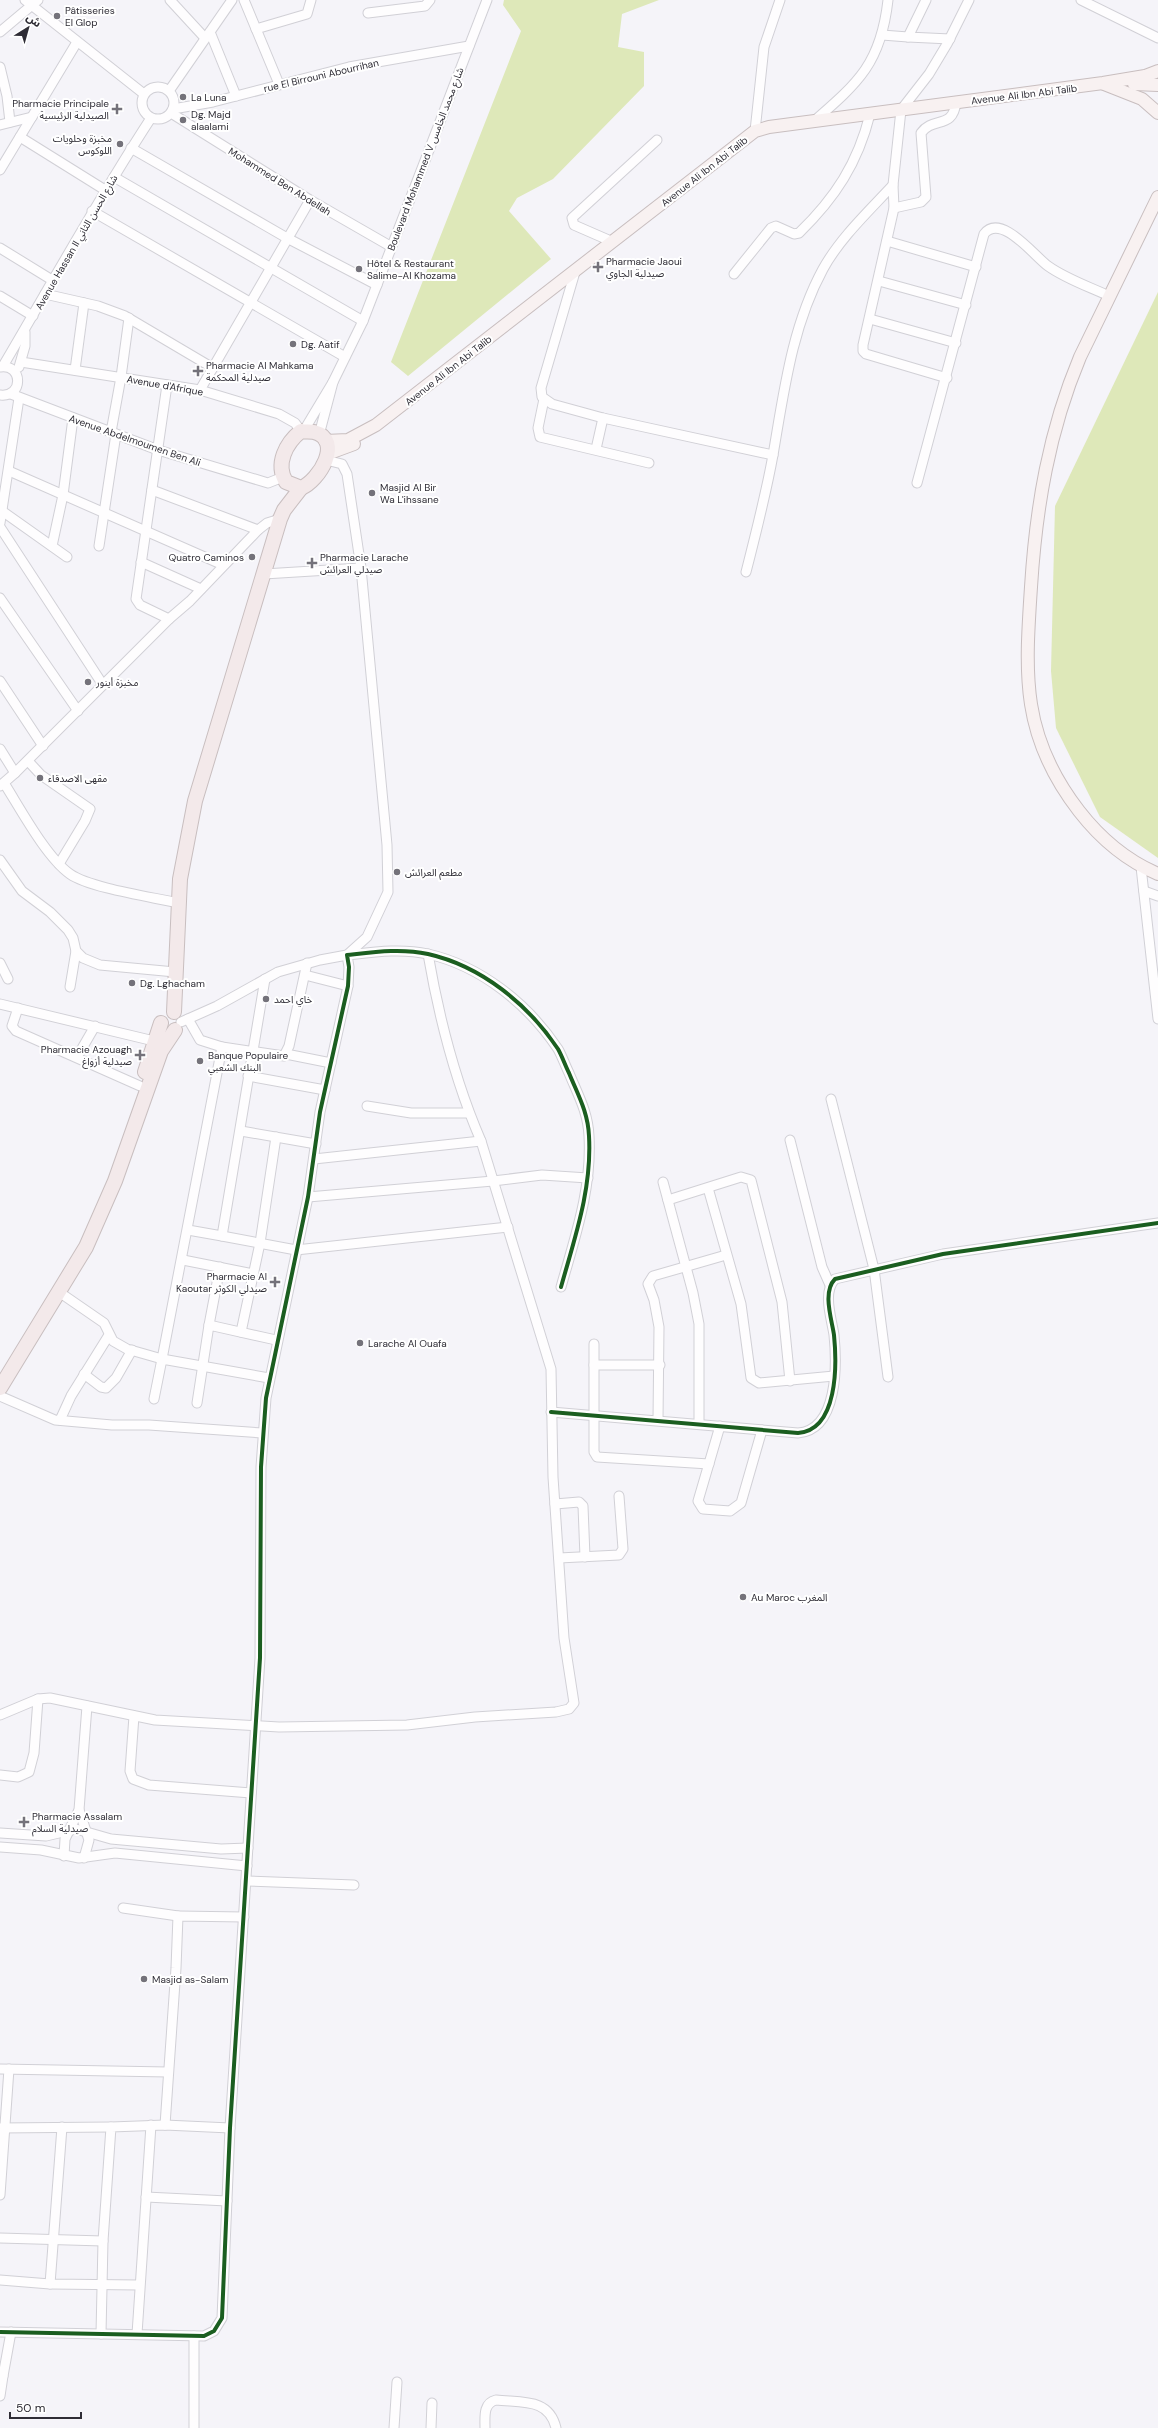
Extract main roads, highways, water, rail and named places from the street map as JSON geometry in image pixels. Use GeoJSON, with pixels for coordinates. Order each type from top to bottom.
{"type":"FeatureCollection","features":[{"type":"Feature","properties":{"kind":"highway"},"geometry":{"type":"LineString","coordinates":[[0,1388],[78,1261],[99,1220],[160,1055],[179,1021],[175,972],[178,903],[180,879],[196,801],[282,514],[283,477],[281,469],[284,453],[291,440],[302,431],[314,432],[324,447],[316,478],[308,485],[301,488],[282,514]]}},
{"type":"Feature","properties":{"kind":"highway"},"geometry":{"type":"LineString","coordinates":[[283,477],[286,482],[301,488]]}},
{"type":"Feature","properties":{"kind":"highway"},"geometry":{"type":"LineString","coordinates":[[0,1371],[67,1264],[85,1231],[140,1086],[154,1040],[166,1013],[179,1021]]}},
{"type":"Feature","properties":{"kind":"main road"},"geometry":{"type":"LineString","coordinates":[[1103,83],[1145,76],[1158,71]]}},
{"type":"Feature","properties":{"kind":"main road"},"geometry":{"type":"LineString","coordinates":[[1103,83],[1158,85]]}},
{"type":"Feature","properties":{"kind":"main road"},"geometry":{"type":"LineString","coordinates":[[1103,83],[1142,99],[1158,113]]}},
{"type":"Feature","properties":{"kind":"main road","name":"Avenue Ali Ibn Abi Talib"},"geometry":{"type":"LineString","coordinates":[[324,447],[348,440],[376,425],[755,131],[956,102],[1103,83]]}},
{"type":"Feature","properties":{"kind":"main road"},"geometry":{"type":"LineString","coordinates":[[1158,197],[1109,296],[1069,384],[1050,443],[1042,480],[1032,563],[1027,635],[1028,677],[1037,733],[1054,774],[1065,793],[1098,834],[1141,867],[1158,874]]}},
{"type":"Feature","properties":{"kind":"place","name":"Pâtisseries El Glop"},"geometry":{"type":"Point","coordinates":[57,16]}},
{"type":"Feature","properties":{"kind":"place","name":"La Luna"},"geometry":{"type":"Point","coordinates":[183,97]}},
{"type":"Feature","properties":{"kind":"place","name":"Pharmacie Principale الصيدلية الرئيسية"},"geometry":{"type":"Point","coordinates":[117,109]}},
{"type":"Feature","properties":{"kind":"place","name":"Dg. Majd alaalami"},"geometry":{"type":"Point","coordinates":[183,120]}},
{"type":"Feature","properties":{"kind":"place","name":"مخبزة وحلويات اللوكوس"},"geometry":{"type":"Point","coordinates":[120,144]}},
{"type":"Feature","properties":{"kind":"place","name":"Pharmacie Jaoui صيدلية الجاوي"},"geometry":{"type":"Point","coordinates":[598,267]}},
{"type":"Feature","properties":{"kind":"place","name":"Hôtel & Restaurant Salime-Al Khozama"},"geometry":{"type":"Point","coordinates":[359,269]}},
{"type":"Feature","properties":{"kind":"place","name":"Dg. Aatif"},"geometry":{"type":"Point","coordinates":[293,344]}},
{"type":"Feature","properties":{"kind":"place","name":"Pharmacie Al Mahkama صيدلية المحكمة"},"geometry":{"type":"Point","coordinates":[198,371]}},
{"type":"Feature","properties":{"kind":"place","name":"Masjid Al Bir Wa L'ihssane"},"geometry":{"type":"Point","coordinates":[372,493]}},
{"type":"Feature","properties":{"kind":"place","name":"Quatro Caminos"},"geometry":{"type":"Point","coordinates":[252,557]}},
{"type":"Feature","properties":{"kind":"place","name":"Pharmacie Larache صيدلي العرائش"},"geometry":{"type":"Point","coordinates":[312,563]}},
{"type":"Feature","properties":{"kind":"place","name":"مخبزة أينور"},"geometry":{"type":"Point","coordinates":[88,682]}},
{"type":"Feature","properties":{"kind":"place","name":"مقهى الاصدقاء"},"geometry":{"type":"Point","coordinates":[40,778]}},
{"type":"Feature","properties":{"kind":"place","name":"مطعم العرائش"},"geometry":{"type":"Point","coordinates":[397,872]}},
{"type":"Feature","properties":{"kind":"place","name":"Dg. Lghacham"},"geometry":{"type":"Point","coordinates":[132,983]}},
{"type":"Feature","properties":{"kind":"place","name":"خاي احمد"},"geometry":{"type":"Point","coordinates":[266,999]}},
{"type":"Feature","properties":{"kind":"place","name":"Pharmacie Azouagh صيدلية أزواغ"},"geometry":{"type":"Point","coordinates":[140,1055]}},
{"type":"Feature","properties":{"kind":"place","name":"Banque Populaire البنك الشعبي"},"geometry":{"type":"Point","coordinates":[200,1061]}},
{"type":"Feature","properties":{"kind":"place","name":"Pharmacie Al Kaoutar صيدلي الكوثر"},"geometry":{"type":"Point","coordinates":[275,1282]}},
{"type":"Feature","properties":{"kind":"place","name":"Larache Al Ouafa"},"geometry":{"type":"Point","coordinates":[360,1343]}},
{"type":"Feature","properties":{"kind":"place","name":"Au Maroc المغرب"},"geometry":{"type":"Point","coordinates":[743,1597]}},
{"type":"Feature","properties":{"kind":"place","name":"Pharmacie Assalam صيدلية السلام"},"geometry":{"type":"Point","coordinates":[24,1822]}},
{"type":"Feature","properties":{"kind":"place","name":"Masjid as-Salam"},"geometry":{"type":"Point","coordinates":[144,1979]}}]}
